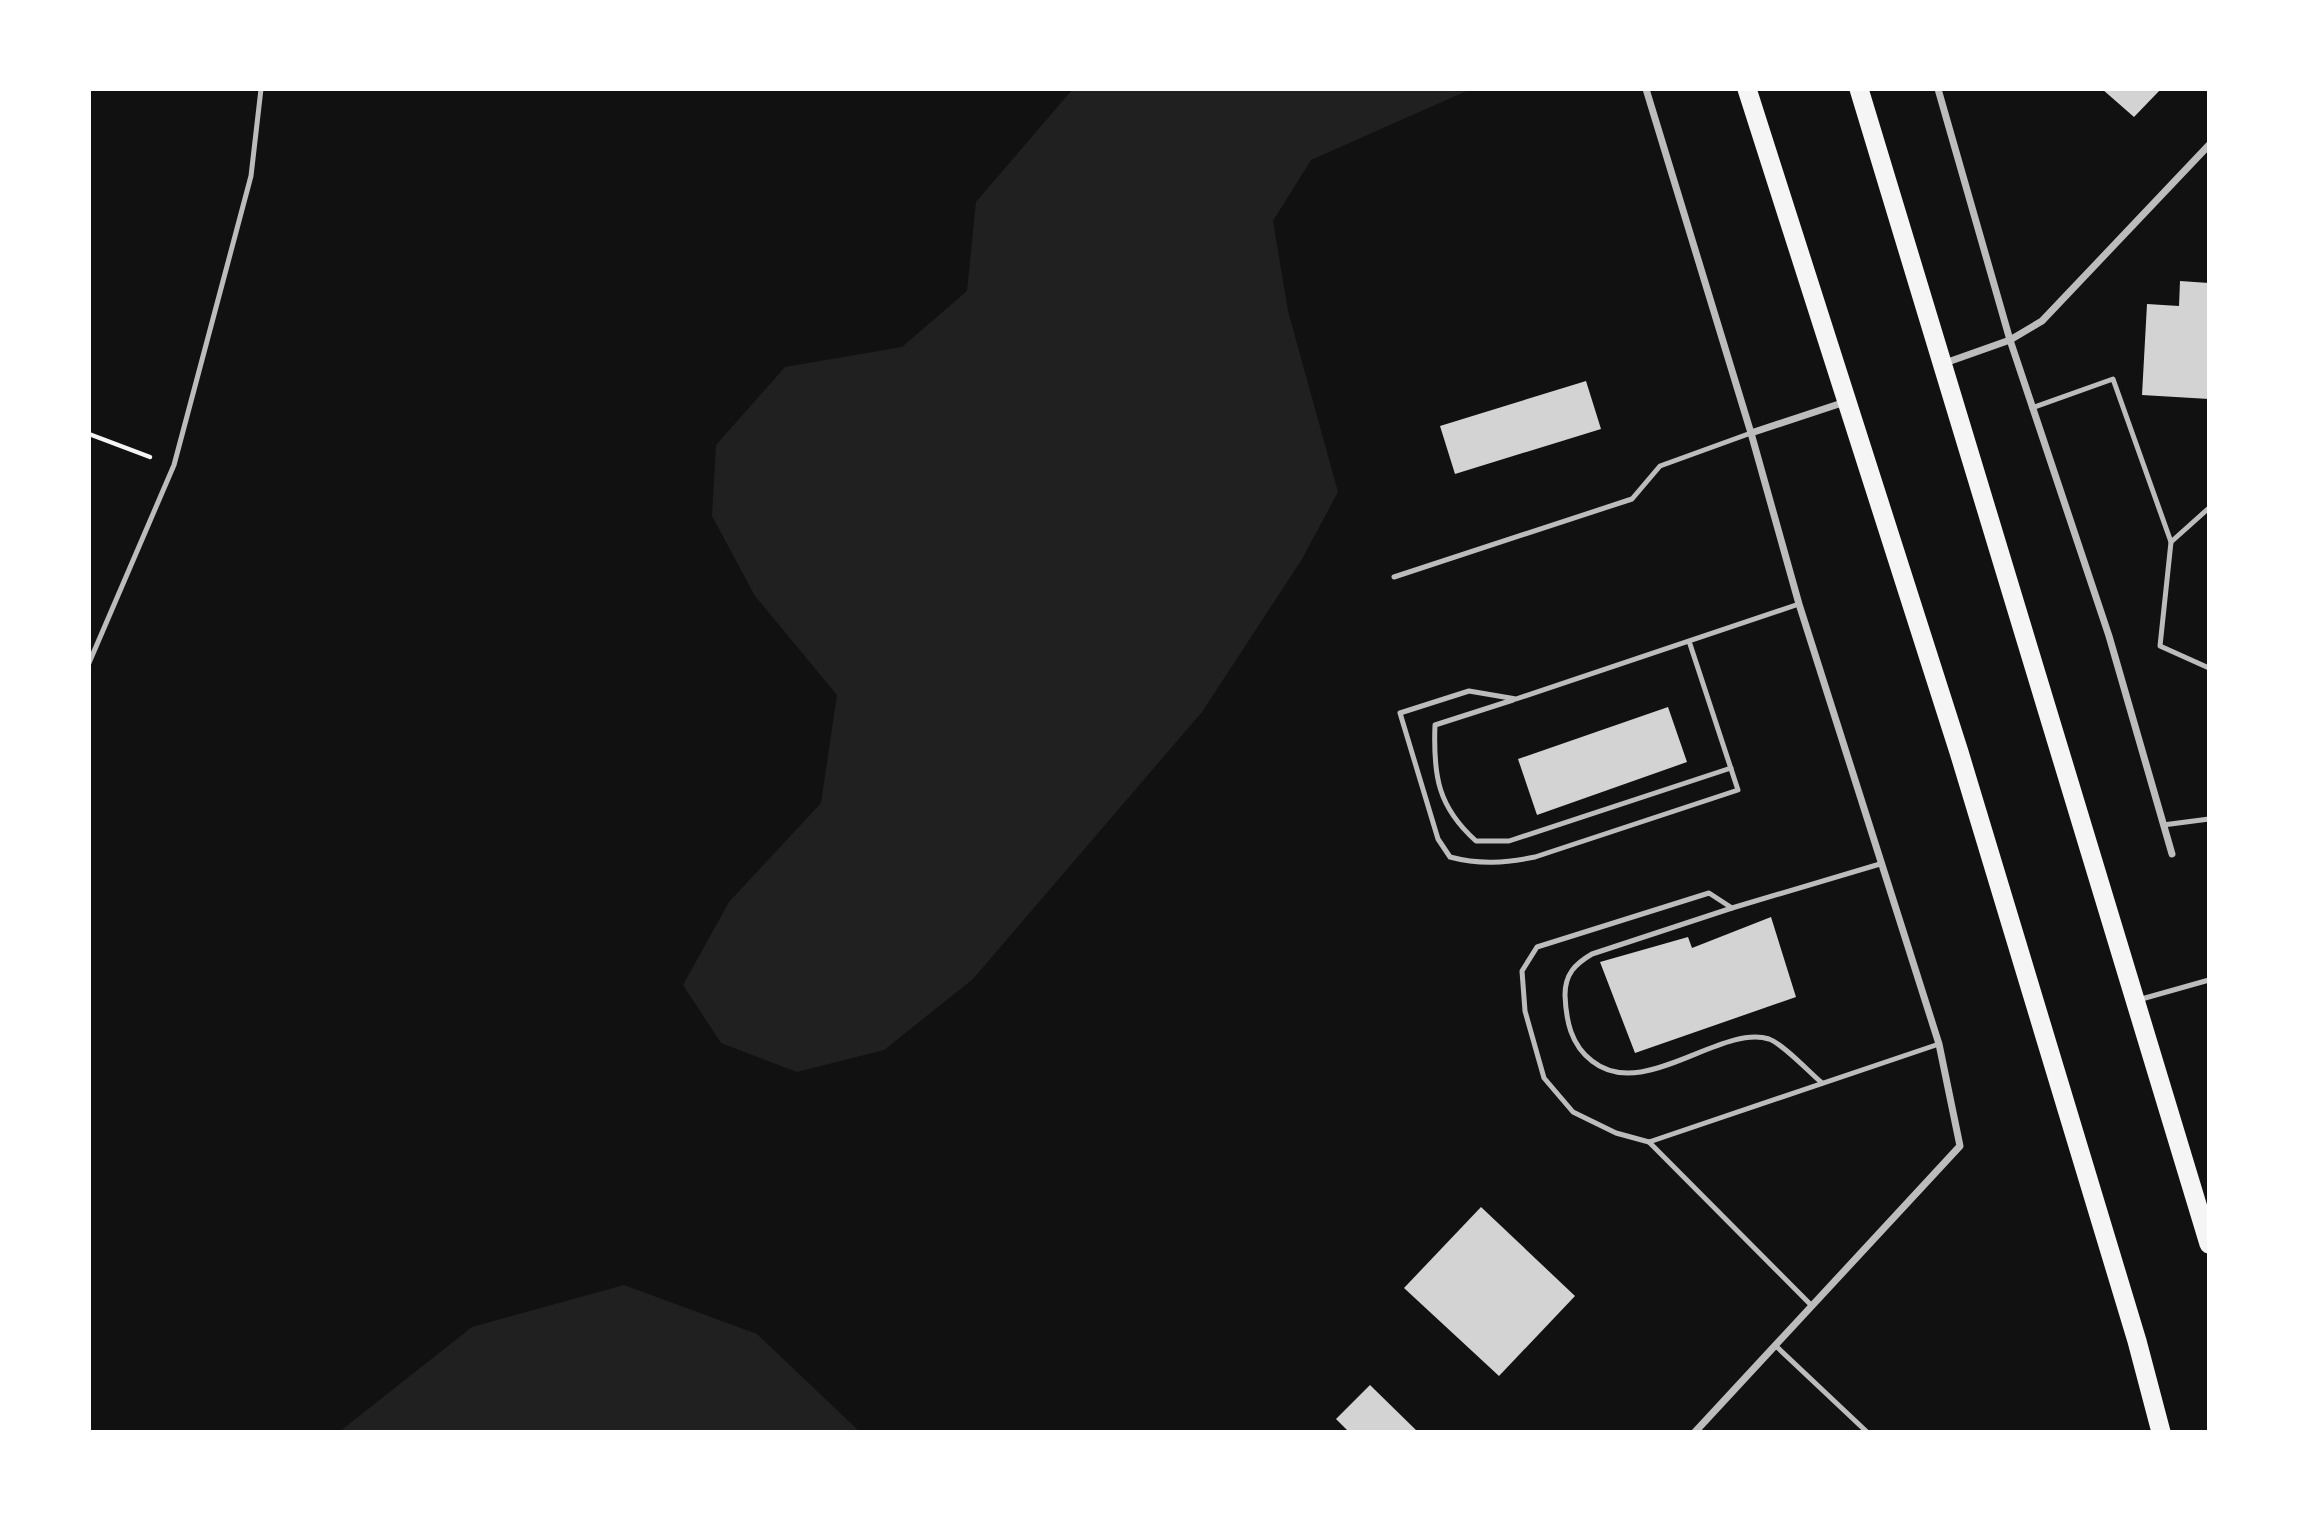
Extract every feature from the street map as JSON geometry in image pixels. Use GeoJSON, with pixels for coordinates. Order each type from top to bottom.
{"type":"FeatureCollection","features":[{"type":"Feature","properties":{"kind":"highway"},"geometry":{"type":"LineString","coordinates":[[1747,89],[1959,752],[2137,1341],[2161,1432]]}},
{"type":"Feature","properties":{"kind":"highway"},"geometry":{"type":"LineString","coordinates":[[1859,89],[2207,1233]]}},
{"type":"Feature","properties":{"kind":"street"},"geometry":{"type":"LineString","coordinates":[[1646,89],[1751,433],[1799,604],[1939,1044],[1960,1146],[1777,1347],[1695,1432]]}},
{"type":"Feature","properties":{"kind":"street"},"geometry":{"type":"LineString","coordinates":[[1938,89],[2010,340],[2109,636],[2172,854]]}},
{"type":"Feature","properties":{"kind":"street"},"geometry":{"type":"LineString","coordinates":[[1943,364],[2010,340],[2042,321],[2209,145]]}},
{"type":"Feature","properties":{"kind":"street"},"geometry":{"type":"LineString","coordinates":[[1751,433],[1846,402]]}},
{"type":"Feature","properties":{"kind":"lane"},"geometry":{"type":"LineString","coordinates":[[89,663],[174,465],[251,176],[261,89]]}},
{"type":"Feature","properties":{"kind":"lane"},"geometry":{"type":"LineString","coordinates":[[2032,408],[2113,379],[2171,542],[2160,646],[2209,668]]}},
{"type":"Feature","properties":{"kind":"lane"},"geometry":{"type":"LineString","coordinates":[[1394,577],[1632,499],[1660,466],[1751,433]]}},
{"type":"Feature","properties":{"kind":"lane"},"geometry":{"type":"LineString","coordinates":[[2171,542],[2209,508]]}},
{"type":"Feature","properties":{"kind":"lane"},"geometry":{"type":"LineString","coordinates":[[1731,768],[1509,841],[1476,841],[1457,824],[1443,802],[1434,756],[1435,725],[1799,604]]}},
{"type":"Feature","properties":{"kind":"lane"},"geometry":{"type":"LineString","coordinates":[[1516,699],[1469,691],[1400,713],[1438,839],[1450,857],[1470,862],[1503,864],[1535,857],[1738,790],[1689,641]]}},
{"type":"Feature","properties":{"kind":"lane"},"geometry":{"type":"LineString","coordinates":[[2163,825],[2209,819]]}},
{"type":"Feature","properties":{"kind":"lane"},"geometry":{"type":"LineString","coordinates":[[1822,1083],[1770,1040],[1750,1038],[1642,1072],[1606,1072],[1581,1052],[1566,1020],[1565,986],[1574,966],[1592,954],[1732,908],[1880,864]]}},
{"type":"Feature","properties":{"kind":"lane"},"geometry":{"type":"LineString","coordinates":[[1732,908],[1709,893],[1537,947],[1522,971],[1525,1011],[1544,1078],[1573,1112],[1616,1133],[1649,1142],[1812,1306]]}},
{"type":"Feature","properties":{"kind":"lane"},"geometry":{"type":"LineString","coordinates":[[2135,1001],[2209,980]]}},
{"type":"Feature","properties":{"kind":"lane"},"geometry":{"type":"LineString","coordinates":[[1649,1142],[1939,1044]]}},
{"type":"Feature","properties":{"kind":"lane"},"geometry":{"type":"LineString","coordinates":[[1777,1347],[1867,1432]]}},
{"type":"Feature","properties":{"kind":"path"},"geometry":{"type":"LineString","coordinates":[[89,435],[174,465]]}},
{"type":"Feature","properties":{"kind":"shaded area"},"geometry":{"type":"Polygon","coordinates":[[[1471,89],[1311,160],[1273,221],[1288,311],[1338,492],[1302,559],[1202,712],[973,979],[884,1050],[797,1072],[721,1043],[683,985],[729,902],[821,803],[837,695],[755,596],[712,516],[716,445],[785,367],[902,347],[967,291],[976,202],[1072,90],[1471,89]]]}},
{"type":"Feature","properties":{"kind":"shaded area"},"geometry":{"type":"Polygon","coordinates":[[[624,1285],[757,1334],[860,1432],[339,1432],[472,1327],[624,1285]]]}},
{"type":"Feature","properties":{"kind":"building"},"geometry":{"type":"Polygon","coordinates":[[[2102,89],[2161,89],[2134,117],[2102,89]]]}},
{"type":"Feature","properties":{"kind":"building"},"geometry":{"type":"Polygon","coordinates":[[[2180,281],[2209,283],[2209,399],[2142,395],[2147,304],[2179,306],[2180,281]]]}},
{"type":"Feature","properties":{"kind":"building"},"geometry":{"type":"Polygon","coordinates":[[[1586,381],[1601,429],[1455,474],[1440,426],[1586,381]]]}},
{"type":"Feature","properties":{"kind":"building"},"geometry":{"type":"Polygon","coordinates":[[[1668,707],[1687,762],[1537,815],[1518,759],[1668,707]]]}},
{"type":"Feature","properties":{"kind":"building"},"geometry":{"type":"Polygon","coordinates":[[[1771,917],[1796,997],[1635,1053],[1600,962],[1688,937],[1692,948],[1771,917]]]}},
{"type":"Feature","properties":{"kind":"building"},"geometry":{"type":"Polygon","coordinates":[[[1481,1207],[1575,1296],[1499,1376],[1404,1288],[1481,1207]]]}},
{"type":"Feature","properties":{"kind":"building"},"geometry":{"type":"Polygon","coordinates":[[[1370,1385],[1418,1432],[1349,1432],[1336,1419],[1370,1385]]]}}]}
